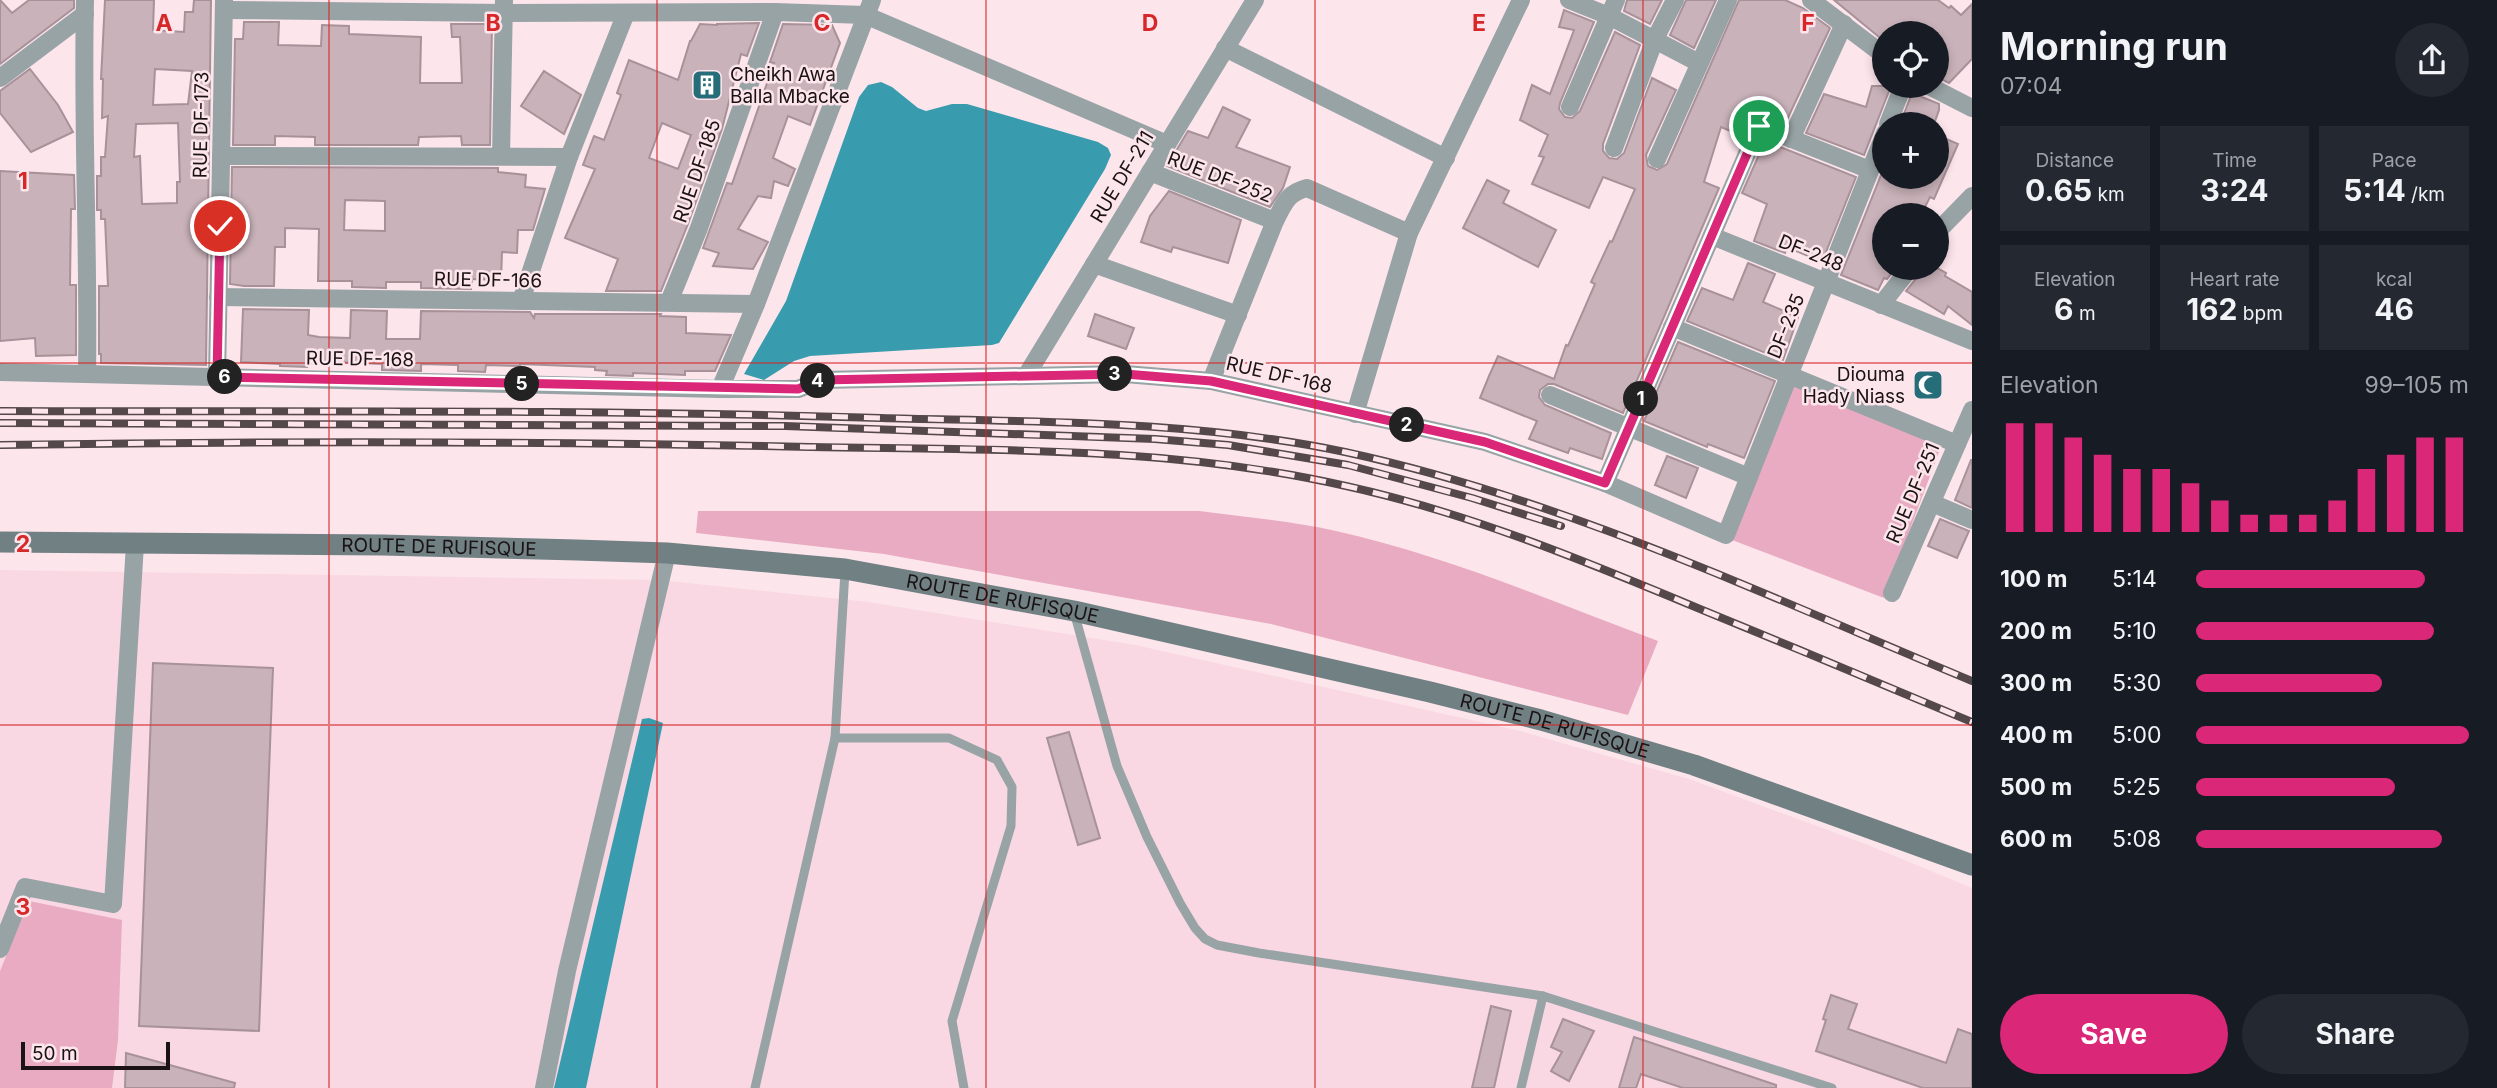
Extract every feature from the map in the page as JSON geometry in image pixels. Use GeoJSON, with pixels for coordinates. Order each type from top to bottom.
{"type":"FeatureCollection","features":[{"type":"Feature","properties":{"kind":"main road","name":"ROUTE DE RUFISQUE"},"geometry":{"type":"LineString","coordinates":[[0,542],[383,545],[667,553],[845,569],[1074,611],[1541,720],[1694,765],[1972,865]]}},
{"type":"Feature","properties":{"kind":"street","name":"RUE DF-211"},"geometry":{"type":"LineString","coordinates":[[1026,376],[1255,0]]}},
{"type":"Feature","properties":{"kind":"street"},"geometry":{"type":"LineString","coordinates":[[1355,414],[1409,233],[1521,0]]}},
{"type":"Feature","properties":{"kind":"street"},"geometry":{"type":"LineString","coordinates":[[1569,0],[1612,8],[1655,39],[1699,63]]}},
{"type":"Feature","properties":{"kind":"street"},"geometry":{"type":"LineString","coordinates":[[1614,148],[1655,39],[1675,0]]}},
{"type":"Feature","properties":{"kind":"street"},"geometry":{"type":"LineString","coordinates":[[1657,159],[1728,0]]}},
{"type":"Feature","properties":{"kind":"street"},"geometry":{"type":"LineString","coordinates":[[1811,0],[1872,46]]}},
{"type":"Feature","properties":{"kind":"street"},"geometry":{"type":"LineString","coordinates":[[224,5],[504,7],[626,13],[869,8],[1167,144]]}},
{"type":"Feature","properties":{"kind":"street","name":"RUE DF-173"},"geometry":{"type":"LineString","coordinates":[[217,377],[224,5]]}},
{"type":"Feature","properties":{"kind":"street"},"geometry":{"type":"LineString","coordinates":[[0,78],[85,7]]}},
{"type":"Feature","properties":{"kind":"street"},"geometry":{"type":"LineString","coordinates":[[85,7],[89,272],[87,374]]}},
{"type":"Feature","properties":{"kind":"street"},"geometry":{"type":"LineString","coordinates":[[500,156],[504,7]]}},
{"type":"Feature","properties":{"kind":"street"},"geometry":{"type":"LineString","coordinates":[[720,389],[756,304],[869,8]]}},
{"type":"Feature","properties":{"kind":"street"},"geometry":{"type":"LineString","coordinates":[[1570,107],[1612,8]]}},
{"type":"Feature","properties":{"kind":"street","name":"RUE DF-185"},"geometry":{"type":"LineString","coordinates":[[669,302],[699,228],[775,12]]}},
{"type":"Feature","properties":{"kind":"street"},"geometry":{"type":"LineString","coordinates":[[521,301],[569,157],[626,13]]}},
{"type":"Feature","properties":{"kind":"street"},"geometry":{"type":"LineString","coordinates":[[1791,139],[1844,24]]}},
{"type":"Feature","properties":{"kind":"street"},"geometry":{"type":"LineString","coordinates":[[1225,48],[1446,158]]}},
{"type":"Feature","properties":{"kind":"street"},"geometry":{"type":"LineString","coordinates":[[1949,96],[1972,108]]}},
{"type":"Feature","properties":{"kind":"street"},"geometry":{"type":"LineString","coordinates":[[1605,483],[1759,126],[1870,170]]}},
{"type":"Feature","properties":{"kind":"street"},"geometry":{"type":"LineString","coordinates":[[221,156],[569,157]]}},
{"type":"Feature","properties":{"kind":"street","name":"DF-235"},"geometry":{"type":"LineString","coordinates":[[1726,535],[1872,165]]}},
{"type":"Feature","properties":{"kind":"street","name":"RUE DF-252"},"geometry":{"type":"LineString","coordinates":[[1150,172],[1275,221]]}},
{"type":"Feature","properties":{"kind":"street"},"geometry":{"type":"LineString","coordinates":[[1211,381],[1275,221],[1294,191],[1307,188],[1409,233]]}},
{"type":"Feature","properties":{"kind":"street"},"geometry":{"type":"LineString","coordinates":[[1949,220],[1972,196]]}},
{"type":"Feature","properties":{"kind":"street","name":"DF-248"},"geometry":{"type":"LineString","coordinates":[[1712,236],[1972,341]]}},
{"type":"Feature","properties":{"kind":"street"},"geometry":{"type":"LineString","coordinates":[[1094,264],[1238,315]]}},
{"type":"Feature","properties":{"kind":"street"},"geometry":{"type":"LineString","coordinates":[[1881,304],[1900,280]]}},
{"type":"Feature","properties":{"kind":"street","name":"RUE DF-166"},"geometry":{"type":"LineString","coordinates":[[218,297],[756,304]]}},
{"type":"Feature","properties":{"kind":"street"},"geometry":{"type":"LineString","coordinates":[[1672,327],[1790,373],[1957,444]]}},
{"type":"Feature","properties":{"kind":"street","name":"RUE DF-168"},"geometry":{"type":"LineString","coordinates":[[0,372],[720,389],[798,389],[821,380],[1125,374],[1211,381],[1485,442],[1605,483],[1726,535]]}},
{"type":"Feature","properties":{"kind":"street"},"geometry":{"type":"LineString","coordinates":[[1550,395],[1749,477]]}},
{"type":"Feature","properties":{"kind":"street","name":"RUE DF-251"},"geometry":{"type":"LineString","coordinates":[[1892,593],[1972,410]]}},
{"type":"Feature","properties":{"kind":"street"},"geometry":{"type":"LineString","coordinates":[[1932,503],[1972,520]]}},
{"type":"Feature","properties":{"kind":"street"},"geometry":{"type":"LineString","coordinates":[[0,949],[25,887],[113,904],[135,544]]}},
{"type":"Feature","properties":{"kind":"street"},"geometry":{"type":"LineString","coordinates":[[544,1088],[567,971],[667,553]]}},
{"type":"Feature","properties":{"kind":"lane"},"geometry":{"type":"LineString","coordinates":[[755,1088],[835,738],[845,569]]}},
{"type":"Feature","properties":{"kind":"lane"},"geometry":{"type":"LineString","coordinates":[[1074,611],[1117,766],[1147,837],[1180,903],[1205,939],[1217,945],[1248,951],[1543,996],[1832,1088]]}},
{"type":"Feature","properties":{"kind":"lane"},"geometry":{"type":"LineString","coordinates":[[835,738],[949,738],[997,760],[1012,787],[1010,826],[952,1021],[964,1088]]}},
{"type":"Feature","properties":{"kind":"lane"},"geometry":{"type":"LineString","coordinates":[[1521,1088],[1543,996]]}},
{"type":"Feature","properties":{"kind":"shaded area"},"geometry":{"type":"Polygon","coordinates":[[[1793,381],[1944,439],[1884,598],[1732,540],[1793,381]]]}},
{"type":"Feature","properties":{"kind":"shaded area"},"geometry":{"type":"Polygon","coordinates":[[[698,511],[1199,511],[1268,520],[1336,531],[1418,553],[1499,580],[1658,641],[1628,715],[1271,624],[884,554],[696,533],[698,511]]]}},
{"type":"Feature","properties":{"kind":"shaded area"},"geometry":{"type":"Polygon","coordinates":[[[0,570],[659,580],[868,602],[1135,645],[1516,730],[1689,779],[1863,843],[1972,888],[1972,1088],[0,1088],[0,570]]]}},
{"type":"Feature","properties":{"kind":"shaded area"},"geometry":{"type":"Polygon","coordinates":[[[29,901],[122,920],[118,1040],[112,1088],[0,1088],[0,971],[29,901]]]}},
{"type":"Feature","properties":{"kind":"water"},"geometry":{"type":"Polygon","coordinates":[[[881,82],[926,111],[952,104],[967,104],[1098,142],[1108,148],[1111,155],[999,343],[810,356],[794,361],[764,380],[744,374],[786,301],[859,97],[868,85],[881,82]]]}},
{"type":"Feature","properties":{"kind":"water"},"geometry":{"type":"Polygon","coordinates":[[[649,718],[663,723],[586,1088],[554,1088],[642,719],[649,718]]]}},
{"type":"Feature","properties":{"kind":"building"},"geometry":{"type":"Polygon","coordinates":[[[0,0],[12,13],[29,0],[74,0],[74,8],[0,64],[0,0]]]}},
{"type":"Feature","properties":{"kind":"building"},"geometry":{"type":"Polygon","coordinates":[[[105,0],[154,0],[153,30],[184,32],[185,12],[193,12],[194,0],[211,0],[206,365],[101,363],[99,286],[108,286],[105,219],[101,219],[101,210],[97,210],[97,176],[101,176],[101,157],[105,157],[108,116],[102,118],[105,0]],[[155,69],[153,105],[188,104],[192,71],[155,69]],[[178,123],[136,124],[134,157],[140,156],[142,204],[177,203],[177,182],[180,182],[178,123]]]}},
{"type":"Feature","properties":{"kind":"building"},"geometry":{"type":"Polygon","coordinates":[[[1627,0],[1662,0],[1650,24],[1624,11],[1627,0]]]}},
{"type":"Feature","properties":{"kind":"building"},"geometry":{"type":"Polygon","coordinates":[[[1686,0],[1716,0],[1694,48],[1670,35],[1686,0]]]}},
{"type":"Feature","properties":{"kind":"building"},"geometry":{"type":"Polygon","coordinates":[[[1739,0],[1785,0],[1803,8],[1830,28],[1785,124],[1758,115],[1749,121],[1742,136],[1721,127],[1704,182],[1719,188],[1623,413],[1554,384],[1548,384],[1540,390],[1539,397],[1545,405],[1611,433],[1602,459],[1570,448],[1568,453],[1529,439],[1537,421],[1480,398],[1489,376],[1498,356],[1554,379],[1566,345],[1568,346],[1595,284],[1591,282],[1635,189],[1603,177],[1589,208],[1532,184],[1544,157],[1539,156],[1548,135],[1520,120],[1532,85],[1550,94],[1574,30],[1559,27],[1564,10],[1594,22],[1560,103],[1559,109],[1565,117],[1572,118],[1580,111],[1615,32],[1640,45],[1603,144],[1603,151],[1609,158],[1617,159],[1624,153],[1652,78],[1676,90],[1646,155],[1648,166],[1657,170],[1667,164],[1739,0]]]}},
{"type":"Feature","properties":{"kind":"building"},"geometry":{"type":"Polygon","coordinates":[[[1834,0],[1938,0],[1961,15],[1972,4],[1972,59],[1949,83],[1949,21],[1872,21],[1872,31],[1834,0]]]}},
{"type":"Feature","properties":{"kind":"building"},"geometry":{"type":"Polygon","coordinates":[[[244,22],[279,22],[278,45],[321,46],[322,25],[349,26],[349,34],[421,37],[420,83],[462,83],[460,37],[452,37],[451,24],[492,24],[490,145],[462,145],[461,136],[419,137],[418,145],[315,145],[315,137],[275,136],[275,145],[233,145],[235,39],[243,39],[244,22]]]}},
{"type":"Feature","properties":{"kind":"building"},"geometry":{"type":"Polygon","coordinates":[[[759,23],[747,56],[741,54],[722,129],[661,291],[606,291],[618,259],[565,238],[595,169],[583,165],[594,136],[604,140],[621,95],[617,93],[629,60],[678,80],[690,41],[700,24],[759,23]],[[662,123],[649,158],[678,169],[691,135],[662,123]]]}},
{"type":"Feature","properties":{"kind":"building"},"geometry":{"type":"Polygon","coordinates":[[[783,24],[832,25],[840,43],[810,125],[788,116],[773,158],[795,169],[788,186],[774,181],[771,198],[758,196],[738,229],[768,242],[753,269],[713,266],[719,253],[703,248],[727,183],[732,184],[774,63],[770,62],[783,24]]]}},
{"type":"Feature","properties":{"kind":"building"},"geometry":{"type":"Polygon","coordinates":[[[30,69],[58,105],[73,132],[31,152],[0,113],[0,91],[30,69]]]}},
{"type":"Feature","properties":{"kind":"building"},"geometry":{"type":"Polygon","coordinates":[[[544,71],[581,95],[564,134],[521,106],[544,71]]]}},
{"type":"Feature","properties":{"kind":"building"},"geometry":{"type":"Polygon","coordinates":[[[1872,86],[1872,98],[1886,98],[1881,112],[1872,112],[1872,135],[1864,155],[1806,133],[1824,94],[1866,107],[1872,86]]]}},
{"type":"Feature","properties":{"kind":"building"},"geometry":{"type":"Polygon","coordinates":[[[1910,98],[1924,98],[1939,104],[1938,112],[1905,112],[1910,98]]]}},
{"type":"Feature","properties":{"kind":"building"},"geometry":{"type":"Polygon","coordinates":[[[1223,107],[1250,120],[1236,147],[1290,167],[1283,188],[1270,207],[1167,166],[1188,131],[1208,138],[1223,107]]]}},
{"type":"Feature","properties":{"kind":"building"},"geometry":{"type":"Polygon","coordinates":[[[1949,140],[1958,144],[1949,165],[1949,140]]]}},
{"type":"Feature","properties":{"kind":"building"},"geometry":{"type":"Polygon","coordinates":[[[1765,141],[1856,177],[1822,262],[1787,247],[1785,253],[1754,241],[1767,204],[1742,193],[1765,141]]]}},
{"type":"Feature","properties":{"kind":"building"},"geometry":{"type":"Polygon","coordinates":[[[232,167],[498,168],[498,172],[526,175],[525,187],[545,189],[533,230],[518,230],[517,253],[502,252],[501,280],[472,279],[471,289],[421,288],[421,282],[386,282],[386,288],[352,287],[352,281],[318,281],[319,229],[285,228],[285,247],[275,247],[274,286],[230,284],[232,167]],[[345,200],[344,230],[385,231],[385,201],[345,200]]]}},
{"type":"Feature","properties":{"kind":"building"},"geometry":{"type":"Polygon","coordinates":[[[0,171],[74,175],[75,209],[71,209],[70,285],[76,285],[76,355],[36,356],[35,338],[0,341],[0,171]]]}},
{"type":"Feature","properties":{"kind":"building"},"geometry":{"type":"Polygon","coordinates":[[[1487,180],[1509,191],[1503,203],[1556,230],[1538,267],[1463,228],[1487,180]]]}},
{"type":"Feature","properties":{"kind":"building"},"geometry":{"type":"Polygon","coordinates":[[[1875,189],[1938,189],[1934,199],[1930,197],[1927,203],[1872,203],[1872,280],[1883,280],[1878,290],[1841,275],[1875,189]]]}},
{"type":"Feature","properties":{"kind":"building"},"geometry":{"type":"Polygon","coordinates":[[[1169,191],[1241,220],[1228,263],[1173,247],[1171,252],[1141,242],[1150,216],[1169,191]]]}},
{"type":"Feature","properties":{"kind":"building"},"geometry":{"type":"Polygon","coordinates":[[[1748,263],[1775,274],[1763,302],[1798,317],[1783,360],[1687,321],[1702,288],[1733,300],[1748,263]]]}},
{"type":"Feature","properties":{"kind":"building"},"geometry":{"type":"Polygon","coordinates":[[[1949,278],[1972,292],[1972,325],[1948,306],[1944,314],[1906,291],[1915,280],[1949,278]]]}},
{"type":"Feature","properties":{"kind":"building"},"geometry":{"type":"Polygon","coordinates":[[[243,309],[309,310],[308,335],[319,337],[350,338],[351,310],[387,311],[386,339],[420,339],[421,311],[530,312],[534,318],[535,314],[661,314],[660,316],[686,317],[686,333],[731,335],[715,371],[685,371],[685,375],[606,375],[607,371],[595,370],[595,367],[520,364],[486,365],[485,372],[458,371],[458,365],[421,364],[421,371],[382,370],[382,364],[340,362],[307,363],[307,367],[280,366],[241,362],[243,309]]]}},
{"type":"Feature","properties":{"kind":"building"},"geometry":{"type":"Polygon","coordinates":[[[1095,314],[1134,328],[1126,349],[1088,336],[1095,314]]]}},
{"type":"Feature","properties":{"kind":"building"},"geometry":{"type":"Polygon","coordinates":[[[1678,342],[1775,381],[1744,458],[1708,444],[1707,447],[1644,421],[1678,342]]]}},
{"type":"Feature","properties":{"kind":"building"},"geometry":{"type":"Polygon","coordinates":[[[1667,456],[1698,468],[1686,498],[1655,485],[1667,456]]]}},
{"type":"Feature","properties":{"kind":"building"},"geometry":{"type":"Polygon","coordinates":[[[1972,460],[1972,508],[1955,500],[1972,460]]]}},
{"type":"Feature","properties":{"kind":"building"},"geometry":{"type":"Polygon","coordinates":[[[1940,519],[1969,531],[1957,558],[1928,546],[1940,519]]]}},
{"type":"Feature","properties":{"kind":"building"},"geometry":{"type":"Polygon","coordinates":[[[153,663],[273,668],[259,1031],[139,1026],[153,663]]]}},
{"type":"Feature","properties":{"kind":"building"},"geometry":{"type":"Polygon","coordinates":[[[1069,732],[1100,838],[1078,845],[1047,738],[1069,732]]]}},
{"type":"Feature","properties":{"kind":"building"},"geometry":{"type":"Polygon","coordinates":[[[1831,995],[1857,1004],[1848,1029],[1946,1063],[1958,1029],[1972,1034],[1972,1088],[1923,1088],[1816,1051],[1831,995]]]}},
{"type":"Feature","properties":{"kind":"building"},"geometry":{"type":"Polygon","coordinates":[[[1491,1006],[1511,1011],[1494,1088],[1472,1088],[1491,1006]]]}},
{"type":"Feature","properties":{"kind":"building"},"geometry":{"type":"Polygon","coordinates":[[[1563,1019],[1594,1031],[1569,1081],[1551,1071],[1562,1052],[1551,1047],[1563,1019]]]}},
{"type":"Feature","properties":{"kind":"building"},"geometry":{"type":"Polygon","coordinates":[[[1634,1037],[1776,1085],[1776,1088],[1683,1088],[1641,1074],[1636,1088],[1619,1088],[1634,1037]]]}},
{"type":"Feature","properties":{"kind":"building"},"geometry":{"type":"Polygon","coordinates":[[[126,1053],[235,1083],[234,1088],[125,1088],[126,1053]]]}},
{"type":"Feature","properties":{"kind":"railway"},"geometry":{"type":"LineString","coordinates":[[0,411],[771,415],[1114,424],[1230,434],[1345,452],[1506,496],[1663,552],[1972,681]]}},
{"type":"Feature","properties":{"kind":"railway"},"geometry":{"type":"LineString","coordinates":[[0,423],[785,426],[1155,439],[1228,445],[1348,465],[1472,498],[1561,526]]}},
{"type":"Feature","properties":{"kind":"railway"},"geometry":{"type":"LineString","coordinates":[[0,445],[406,442],[710,445],[1013,450],[1214,463],[1346,486],[1482,524],[1613,573],[1972,722]]}},
{"type":"Feature","properties":{"kind":"place","name":"Cheikh Awa Balla Mbacke"},"geometry":{"type":"Point","coordinates":[707,85]}},
{"type":"Feature","properties":{"kind":"place","name":"Diouma Hady Niass"},"geometry":{"type":"Point","coordinates":[1928,385]}},
{"type":"Feature","properties":{"kind":"route"},"geometry":{"type":"LineString","coordinates":[[220,226],[217,377],[798,389],[821,380],[1125,374],[1211,381],[1485,442],[1605,483],[1759,126]]}}]}
